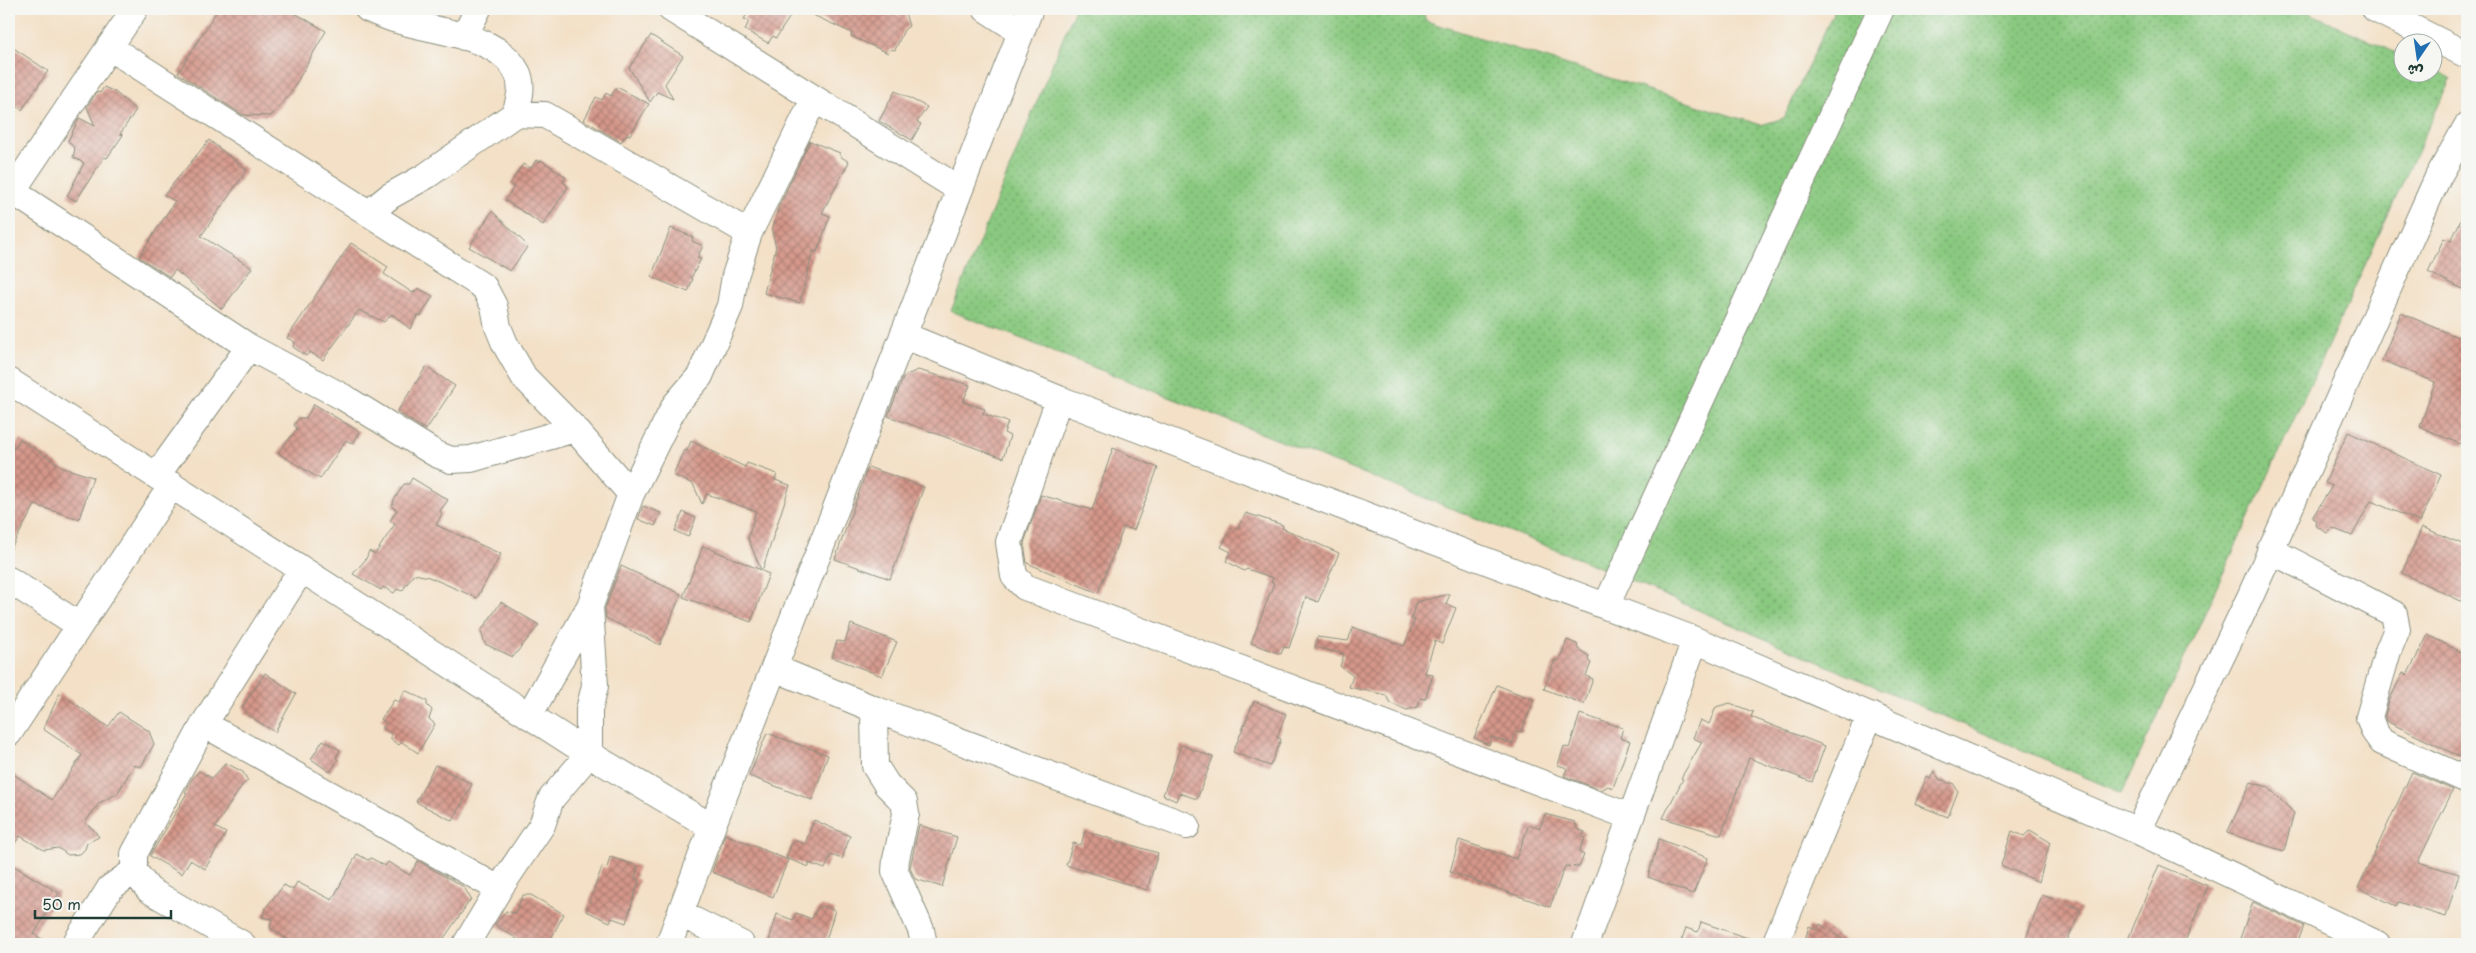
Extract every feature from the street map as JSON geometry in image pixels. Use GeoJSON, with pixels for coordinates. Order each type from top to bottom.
{"type":"FeatureCollection","features":[{"type":"Feature","properties":{"kind":"street"},"geometry":{"type":"LineString","coordinates":[[135,9],[11,193],[249,347],[343,397],[436,454],[451,460],[471,459],[575,429]]}},
{"type":"Feature","properties":{"kind":"street"},"geometry":{"type":"LineString","coordinates":[[368,9],[397,20],[476,40],[504,56],[518,73],[521,89],[515,114]]}},
{"type":"Feature","properties":{"kind":"street"},"geometry":{"type":"LineString","coordinates":[[464,37],[478,9]]}},
{"type":"Feature","properties":{"kind":"street"},"geometry":{"type":"LineString","coordinates":[[671,9],[959,189]]}},
{"type":"Feature","properties":{"kind":"street"},"geometry":{"type":"LineString","coordinates":[[669,944],[712,827],[1025,20],[986,9]]}},
{"type":"Feature","properties":{"kind":"street"},"geometry":{"type":"LineString","coordinates":[[1606,606],[1881,9]]}},
{"type":"Feature","properties":{"kind":"street"},"geometry":{"type":"LineString","coordinates":[[2375,9],[2467,54]]}},
{"type":"Feature","properties":{"kind":"street"},"geometry":{"type":"LineString","coordinates":[[109,47],[484,287],[494,306],[498,327],[524,377],[575,429],[631,494]]}},
{"type":"Feature","properties":{"kind":"street"},"geometry":{"type":"LineString","coordinates":[[529,716],[590,606],[631,494],[675,404],[700,376],[730,306],[735,276],[749,233],[814,99]]}},
{"type":"Feature","properties":{"kind":"street"},"geometry":{"type":"LineString","coordinates":[[369,213],[390,196],[426,176],[515,114],[545,115],[749,233]]}},
{"type":"Feature","properties":{"kind":"street"},"geometry":{"type":"LineString","coordinates":[[2138,831],[2270,550],[2438,177],[2467,126]]}},
{"type":"Feature","properties":{"kind":"street"},"geometry":{"type":"LineString","coordinates":[[903,335],[1059,399],[1695,640],[2138,831],[2377,944]]}},
{"type":"Feature","properties":{"kind":"street"},"geometry":{"type":"LineString","coordinates":[[9,733],[79,625],[165,480],[249,347]]}},
{"type":"Feature","properties":{"kind":"street"},"geometry":{"type":"LineString","coordinates":[[9,381],[529,716],[712,827]]}},
{"type":"Feature","properties":{"kind":"street"},"geometry":{"type":"LineString","coordinates":[[1059,399],[1009,542],[1014,576],[1025,587],[1631,817]]}},
{"type":"Feature","properties":{"kind":"street"},"geometry":{"type":"LineString","coordinates":[[2270,550],[2394,614],[2397,629],[2388,651],[2369,717],[2374,731],[2382,742],[2467,780]]}},
{"type":"Feature","properties":{"kind":"street"},"geometry":{"type":"LineString","coordinates":[[242,944],[149,890],[134,872],[134,854],[204,724],[301,570]]}},
{"type":"Feature","properties":{"kind":"street"},"geometry":{"type":"LineString","coordinates":[[9,580],[79,625]]}},
{"type":"Feature","properties":{"kind":"street"},"geometry":{"type":"LineString","coordinates":[[466,944],[499,889],[542,825],[551,799],[589,754],[589,710],[595,686],[590,606]]}},
{"type":"Feature","properties":{"kind":"street"},"geometry":{"type":"LineString","coordinates":[[1585,944],[1695,640]]}},
{"type":"Feature","properties":{"kind":"street"},"geometry":{"type":"LineString","coordinates":[[774,668],[874,709],[1188,826]]}},
{"type":"Feature","properties":{"kind":"street"},"geometry":{"type":"LineString","coordinates":[[874,709],[875,766],[887,785],[904,802],[906,814],[895,871],[921,930],[924,944]]}},
{"type":"Feature","properties":{"kind":"street"},"geometry":{"type":"LineString","coordinates":[[1775,944],[1870,716]]}},
{"type":"Feature","properties":{"kind":"street"},"geometry":{"type":"LineString","coordinates":[[204,724],[499,889]]}},
{"type":"Feature","properties":{"kind":"street"},"geometry":{"type":"LineString","coordinates":[[75,944],[110,888],[134,872]]}},
{"type":"Feature","properties":{"kind":"street"},"geometry":{"type":"LineString","coordinates":[[681,914],[741,944]]}},
{"type":"Feature","properties":{"kind":"green space"},"geometry":{"type":"Polygon","coordinates":[[[1075,9],[1422,9],[1426,21],[1761,125],[1784,118],[1835,9],[2301,9],[2394,52],[2394,82],[2444,82],[2444,75],[2451,78],[2122,793],[1582,560],[951,311],[1075,9]]]}},
{"type":"Feature","properties":{"kind":"building"},"geometry":{"type":"Polygon","coordinates":[[[218,9],[288,9],[326,31],[290,94],[271,116],[243,115],[178,73],[218,9]]]}},
{"type":"Feature","properties":{"kind":"building"},"geometry":{"type":"Polygon","coordinates":[[[750,9],[795,9],[776,38],[773,36],[768,43],[745,30],[749,21],[744,19],[750,9]]]}},
{"type":"Feature","properties":{"kind":"building"},"geometry":{"type":"Polygon","coordinates":[[[800,9],[896,9],[897,15],[905,13],[909,26],[904,30],[895,50],[891,49],[888,53],[851,36],[852,33],[800,9]]]}},
{"type":"Feature","properties":{"kind":"building"},"geometry":{"type":"Polygon","coordinates":[[[651,35],[683,56],[665,84],[673,99],[657,92],[650,102],[629,68],[651,35]]]}},
{"type":"Feature","properties":{"kind":"building"},"geometry":{"type":"Polygon","coordinates":[[[9,45],[48,71],[22,110],[9,101],[9,45]]]}},
{"type":"Feature","properties":{"kind":"building"},"geometry":{"type":"Polygon","coordinates":[[[104,87],[115,92],[136,110],[120,134],[123,135],[107,158],[104,157],[76,201],[67,196],[84,163],[73,157],[75,149],[68,141],[79,118],[95,126],[87,107],[97,92],[100,93],[104,87]]]}},
{"type":"Feature","properties":{"kind":"building"},"geometry":{"type":"Polygon","coordinates":[[[617,87],[649,104],[630,135],[627,134],[621,142],[584,120],[596,97],[602,100],[606,93],[611,96],[617,87]]]}},
{"type":"Feature","properties":{"kind":"building"},"geometry":{"type":"Polygon","coordinates":[[[895,91],[927,107],[917,122],[921,124],[912,140],[879,121],[895,91]]]}},
{"type":"Feature","properties":{"kind":"building"},"geometry":{"type":"Polygon","coordinates":[[[209,140],[247,170],[201,236],[252,268],[222,309],[175,270],[170,277],[139,257],[175,201],[164,195],[209,140]]]}},
{"type":"Feature","properties":{"kind":"building"},"geometry":{"type":"Polygon","coordinates":[[[810,141],[840,153],[840,156],[849,162],[822,213],[830,216],[817,252],[813,251],[800,303],[764,293],[776,247],[772,231],[779,206],[810,141]]]}},
{"type":"Feature","properties":{"kind":"building"},"geometry":{"type":"Polygon","coordinates":[[[536,160],[540,162],[541,160],[566,177],[563,181],[568,187],[543,225],[505,200],[514,187],[510,184],[523,164],[531,168],[536,160]]]}},
{"type":"Feature","properties":{"kind":"building"},"geometry":{"type":"Polygon","coordinates":[[[2467,207],[2467,291],[2428,272],[2444,238],[2451,241],[2467,207]]]}},
{"type":"Feature","properties":{"kind":"building"},"geometry":{"type":"Polygon","coordinates":[[[492,211],[528,246],[510,271],[469,247],[492,211]]]}},
{"type":"Feature","properties":{"kind":"building"},"geometry":{"type":"Polygon","coordinates":[[[671,228],[693,237],[692,241],[703,246],[697,258],[701,259],[691,278],[693,279],[688,292],[651,277],[671,228]]]}},
{"type":"Feature","properties":{"kind":"building"},"geometry":{"type":"Polygon","coordinates":[[[351,243],[388,267],[384,274],[413,293],[418,288],[433,296],[421,316],[418,315],[410,329],[392,314],[384,322],[359,310],[323,360],[310,352],[306,356],[293,347],[295,342],[287,338],[351,243]]]}},
{"type":"Feature","properties":{"kind":"building"},"geometry":{"type":"Polygon","coordinates":[[[2401,313],[2467,341],[2467,435],[2463,445],[2420,427],[2435,382],[2382,360],[2401,313]]]}},
{"type":"Feature","properties":{"kind":"building"},"geometry":{"type":"Polygon","coordinates":[[[426,367],[455,386],[426,430],[397,412],[426,367]]]}},
{"type":"Feature","properties":{"kind":"building"},"geometry":{"type":"Polygon","coordinates":[[[918,370],[970,385],[963,402],[985,409],[983,414],[1008,422],[1004,433],[1010,436],[1003,458],[888,416],[904,376],[918,370]]]}},
{"type":"Feature","properties":{"kind":"building"},"geometry":{"type":"Polygon","coordinates":[[[314,404],[360,432],[353,444],[346,440],[320,479],[278,453],[297,429],[294,425],[299,418],[306,418],[314,404]]]}},
{"type":"Feature","properties":{"kind":"building"},"geometry":{"type":"Polygon","coordinates":[[[2348,432],[2441,475],[2420,522],[2371,501],[2352,536],[2332,528],[2327,533],[2315,525],[2316,520],[2312,518],[2332,486],[2325,483],[2348,432]]]}},
{"type":"Feature","properties":{"kind":"building"},"geometry":{"type":"Polygon","coordinates":[[[20,439],[64,468],[93,477],[79,519],[35,505],[9,552],[9,455],[20,439]]]}},
{"type":"Feature","properties":{"kind":"building"},"geometry":{"type":"Polygon","coordinates":[[[691,441],[745,467],[747,463],[777,474],[775,480],[790,485],[762,571],[769,574],[751,622],[683,597],[703,546],[761,570],[748,538],[756,511],[707,494],[702,504],[693,484],[673,475],[684,450],[687,451],[691,441]]]}},
{"type":"Feature","properties":{"kind":"building"},"geometry":{"type":"Polygon","coordinates":[[[1113,448],[1158,468],[1134,530],[1124,527],[1098,593],[1027,563],[1024,543],[1041,495],[1092,510],[1113,448]]]}},
{"type":"Feature","properties":{"kind":"building"},"geometry":{"type":"Polygon","coordinates":[[[868,467],[924,487],[890,579],[835,559],[868,467]]]}},
{"type":"Feature","properties":{"kind":"building"},"geometry":{"type":"Polygon","coordinates":[[[412,478],[448,500],[440,511],[442,514],[436,525],[501,554],[477,598],[429,577],[414,574],[402,591],[397,589],[394,593],[383,587],[381,590],[353,574],[366,559],[369,551],[375,554],[395,524],[390,521],[397,510],[392,507],[394,500],[404,484],[409,484],[412,478]]]}},
{"type":"Feature","properties":{"kind":"building"},"geometry":{"type":"Polygon","coordinates":[[[643,506],[661,513],[655,526],[638,519],[643,506]]]}},
{"type":"Feature","properties":{"kind":"building"},"geometry":{"type":"Polygon","coordinates":[[[683,512],[696,518],[688,537],[675,531],[683,512]]]}},
{"type":"Feature","properties":{"kind":"building"},"geometry":{"type":"Polygon","coordinates":[[[1246,513],[1283,525],[1282,528],[1339,553],[1318,602],[1306,597],[1289,648],[1284,647],[1281,654],[1251,643],[1274,583],[1271,582],[1273,578],[1247,569],[1244,571],[1226,561],[1231,552],[1221,547],[1232,527],[1237,529],[1246,513]]]}},
{"type":"Feature","properties":{"kind":"building"},"geometry":{"type":"Polygon","coordinates":[[[2422,527],[2467,546],[2467,604],[2402,573],[2422,527]]]}},
{"type":"Feature","properties":{"kind":"building"},"geometry":{"type":"Polygon","coordinates":[[[621,566],[681,594],[660,645],[606,618],[605,608],[621,566]]]}},
{"type":"Feature","properties":{"kind":"building"},"geometry":{"type":"Polygon","coordinates":[[[1450,594],[1446,604],[1456,608],[1442,644],[1435,641],[1425,673],[1433,675],[1425,699],[1420,698],[1418,707],[1407,710],[1390,703],[1386,695],[1349,687],[1353,676],[1340,666],[1344,654],[1315,647],[1317,637],[1348,641],[1353,627],[1404,646],[1415,620],[1411,619],[1416,602],[1450,594]]]}},
{"type":"Feature","properties":{"kind":"building"},"geometry":{"type":"Polygon","coordinates":[[[501,602],[539,625],[513,657],[485,644],[481,631],[501,602]]]}},
{"type":"Feature","properties":{"kind":"building"},"geometry":{"type":"Polygon","coordinates":[[[851,624],[897,642],[882,676],[832,657],[837,641],[845,642],[851,624]]]}},
{"type":"Feature","properties":{"kind":"building"},"geometry":{"type":"Polygon","coordinates":[[[2428,635],[2467,655],[2467,760],[2386,721],[2385,716],[2389,701],[2403,673],[2407,675],[2428,635]]]}},
{"type":"Feature","properties":{"kind":"building"},"geometry":{"type":"Polygon","coordinates":[[[1567,640],[1577,644],[1578,649],[1589,656],[1588,660],[1591,663],[1586,676],[1593,679],[1584,704],[1544,689],[1555,660],[1559,661],[1567,640]]]}},
{"type":"Feature","properties":{"kind":"building"},"geometry":{"type":"Polygon","coordinates":[[[265,673],[296,694],[275,732],[246,714],[243,706],[265,673]]]}},
{"type":"Feature","properties":{"kind":"building"},"geometry":{"type":"Polygon","coordinates":[[[1497,685],[1534,700],[1521,732],[1517,731],[1512,744],[1492,737],[1489,745],[1474,738],[1497,685]]]}},
{"type":"Feature","properties":{"kind":"building"},"geometry":{"type":"Polygon","coordinates":[[[405,690],[427,701],[427,705],[432,710],[429,719],[435,724],[418,753],[402,742],[399,745],[391,740],[391,734],[382,728],[386,723],[381,719],[394,700],[399,702],[405,690]]]}},
{"type":"Feature","properties":{"kind":"building"},"geometry":{"type":"Polygon","coordinates":[[[60,693],[108,727],[119,712],[149,731],[154,744],[141,767],[134,765],[117,794],[99,803],[85,823],[99,837],[87,843],[85,849],[80,854],[68,855],[58,848],[44,850],[20,836],[9,852],[9,771],[52,800],[82,755],[43,729],[60,693]]]}},
{"type":"Feature","properties":{"kind":"building"},"geometry":{"type":"Polygon","coordinates":[[[1254,701],[1286,714],[1277,737],[1281,739],[1270,766],[1233,752],[1254,701]]]}},
{"type":"Feature","properties":{"kind":"building"},"geometry":{"type":"Polygon","coordinates":[[[1730,703],[1753,712],[1751,717],[1825,746],[1812,782],[1749,758],[1721,835],[1663,818],[1683,779],[1681,778],[1702,742],[1693,738],[1700,720],[1709,724],[1716,707],[1730,703]]]}},
{"type":"Feature","properties":{"kind":"building"},"geometry":{"type":"Polygon","coordinates":[[[1580,714],[1623,728],[1620,738],[1630,741],[1613,788],[1608,786],[1601,790],[1564,776],[1567,768],[1558,765],[1564,746],[1569,748],[1580,714]]]}},
{"type":"Feature","properties":{"kind":"building"},"geometry":{"type":"Polygon","coordinates":[[[767,733],[828,755],[812,800],[749,776],[767,733]]]}},
{"type":"Feature","properties":{"kind":"building"},"geometry":{"type":"Polygon","coordinates":[[[323,740],[340,750],[336,757],[338,760],[330,772],[311,759],[323,740]]]}},
{"type":"Feature","properties":{"kind":"building"},"geometry":{"type":"Polygon","coordinates":[[[1181,745],[1213,757],[1197,799],[1179,793],[1176,801],[1163,795],[1181,745]]]}},
{"type":"Feature","properties":{"kind":"building"},"geometry":{"type":"Polygon","coordinates":[[[226,763],[243,772],[248,781],[243,784],[215,827],[226,833],[205,869],[190,860],[182,874],[150,856],[187,793],[185,792],[192,779],[199,771],[212,778],[226,763]]]}},
{"type":"Feature","properties":{"kind":"building"},"geometry":{"type":"Polygon","coordinates":[[[435,765],[472,784],[453,821],[416,802],[435,765]]]}},
{"type":"Feature","properties":{"kind":"building"},"geometry":{"type":"Polygon","coordinates":[[[1934,771],[1940,780],[1953,783],[1958,791],[1948,817],[1915,804],[1927,777],[1930,779],[1934,771]]]}},
{"type":"Feature","properties":{"kind":"building"},"geometry":{"type":"Polygon","coordinates":[[[2412,772],[2453,790],[2418,862],[2459,874],[2446,917],[2398,902],[2396,906],[2358,888],[2412,772]]]}},
{"type":"Feature","properties":{"kind":"building"},"geometry":{"type":"Polygon","coordinates":[[[2251,782],[2268,787],[2294,813],[2284,851],[2227,833],[2251,782]]]}},
{"type":"Feature","properties":{"kind":"building"},"geometry":{"type":"Polygon","coordinates":[[[1545,814],[1575,822],[1577,829],[1585,832],[1582,837],[1585,838],[1579,852],[1584,855],[1579,867],[1565,866],[1550,907],[1450,872],[1459,840],[1516,859],[1529,824],[1540,828],[1545,814]]]}},
{"type":"Feature","properties":{"kind":"building"},"geometry":{"type":"Polygon","coordinates":[[[814,820],[850,836],[842,859],[831,855],[825,869],[809,863],[809,867],[786,858],[793,840],[805,844],[814,820]]]}},
{"type":"Feature","properties":{"kind":"building"},"geometry":{"type":"Polygon","coordinates":[[[919,825],[957,837],[942,887],[915,879],[910,868],[919,825]]]}},
{"type":"Feature","properties":{"kind":"building"},"geometry":{"type":"Polygon","coordinates":[[[2030,830],[2050,842],[2039,882],[2001,865],[2012,831],[2024,836],[2030,830]]]}},
{"type":"Feature","properties":{"kind":"building"},"geometry":{"type":"Polygon","coordinates":[[[1085,831],[1158,853],[1147,890],[1066,865],[1073,843],[1081,845],[1085,831]]]}},
{"type":"Feature","properties":{"kind":"building"},"geometry":{"type":"Polygon","coordinates":[[[725,834],[788,860],[773,897],[712,872],[725,834]]]}},
{"type":"Feature","properties":{"kind":"building"},"geometry":{"type":"Polygon","coordinates":[[[1659,839],[1708,858],[1693,894],[1648,877],[1659,839]]]}},
{"type":"Feature","properties":{"kind":"building"},"geometry":{"type":"Polygon","coordinates":[[[357,854],[368,860],[371,858],[385,866],[388,862],[410,875],[418,861],[464,887],[471,899],[440,944],[295,944],[270,928],[272,919],[262,917],[267,906],[284,885],[293,890],[297,882],[332,900],[357,854]]]}},
{"type":"Feature","properties":{"kind":"building"},"geometry":{"type":"Polygon","coordinates":[[[610,857],[638,866],[635,878],[639,880],[626,923],[612,918],[610,922],[586,911],[602,867],[607,868],[610,857]]]}},
{"type":"Feature","properties":{"kind":"building"},"geometry":{"type":"Polygon","coordinates":[[[9,863],[59,893],[34,934],[49,944],[9,944],[9,863]]]}},
{"type":"Feature","properties":{"kind":"building"},"geometry":{"type":"Polygon","coordinates":[[[2159,865],[2208,886],[2184,944],[2126,944],[2159,865]]]}},
{"type":"Feature","properties":{"kind":"building"},"geometry":{"type":"Polygon","coordinates":[[[523,895],[531,895],[564,914],[548,944],[525,944],[495,925],[506,911],[515,913],[523,895]]]}},
{"type":"Feature","properties":{"kind":"building"},"geometry":{"type":"Polygon","coordinates":[[[2042,895],[2081,909],[2066,944],[2024,944],[2042,895]]]}},
{"type":"Feature","properties":{"kind":"building"},"geometry":{"type":"Polygon","coordinates":[[[2253,902],[2304,926],[2297,944],[2238,944],[2253,902]]]}},
{"type":"Feature","properties":{"kind":"building"},"geometry":{"type":"Polygon","coordinates":[[[821,906],[835,910],[825,944],[768,944],[777,914],[793,920],[796,913],[812,919],[816,910],[821,906]]]}},
{"type":"Feature","properties":{"kind":"building"},"geometry":{"type":"Polygon","coordinates":[[[1701,922],[1759,942],[1759,944],[1680,944],[1686,928],[1698,932],[1701,922]]]}},
{"type":"Feature","properties":{"kind":"building"},"geometry":{"type":"Polygon","coordinates":[[[1820,924],[1851,944],[1804,944],[1809,926],[1817,930],[1820,924]]]}}]}
